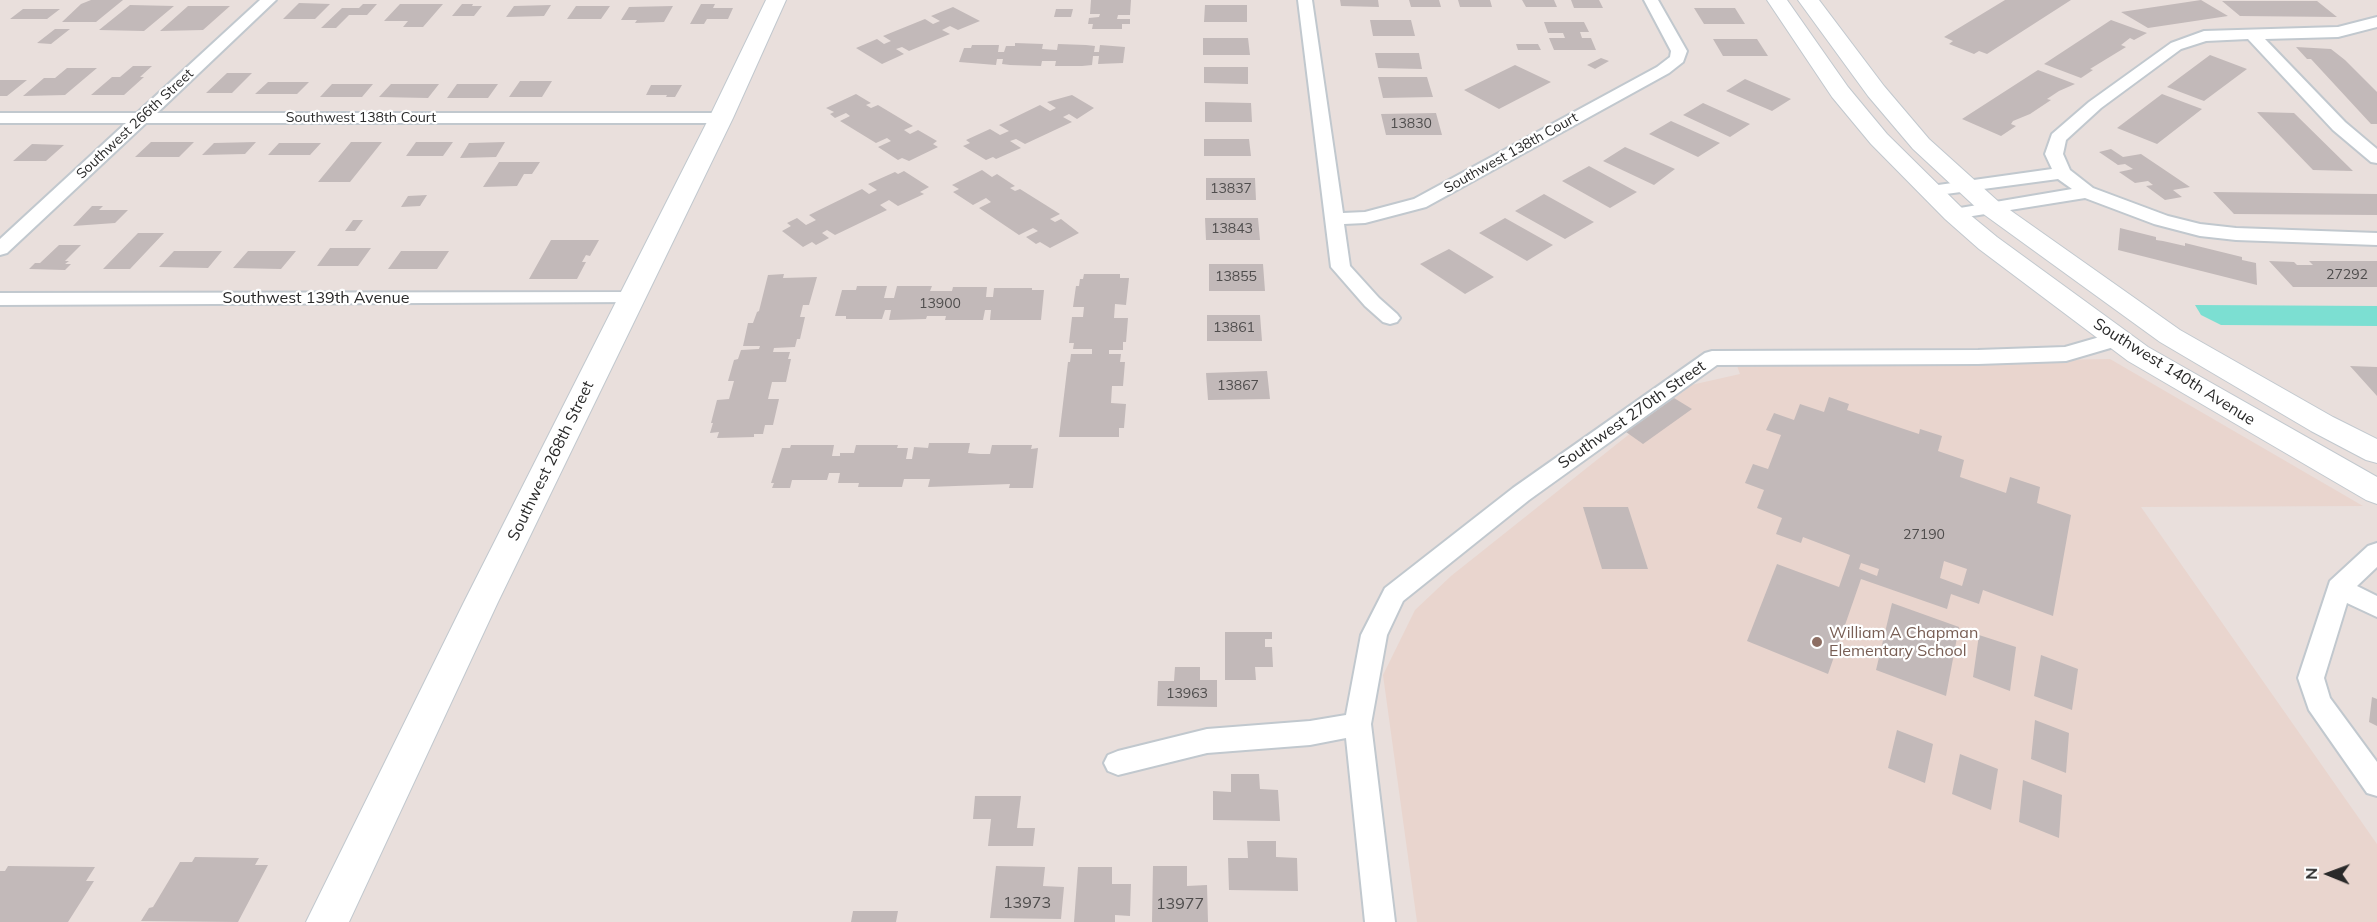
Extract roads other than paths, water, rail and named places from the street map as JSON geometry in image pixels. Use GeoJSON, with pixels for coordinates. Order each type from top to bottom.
{"type":"FeatureCollection","features":[{"type":"Feature","properties":{"kind":"street","name":"Southwest 266th Street"},"geometry":{"type":"LineString","coordinates":[[0,249],[269,0]]}},
{"type":"Feature","properties":{"kind":"street","name":"Southwest 268th Street"},"geometry":{"type":"LineString","coordinates":[[327,922],[476,613],[721,118],[776,0]]}},
{"type":"Feature","properties":{"kind":"street"},"geometry":{"type":"LineString","coordinates":[[1305,0],[1341,267],[1365,296],[1390,318]]}},
{"type":"Feature","properties":{"kind":"street","name":"Southwest 138th Court"},"geometry":{"type":"LineString","coordinates":[[1335,219],[1365,218],[1420,203],[1663,70],[1677,59],[1679,51],[1651,0]]}},
{"type":"Feature","properties":{"kind":"street","name":"Southwest 140th Avenue"},"geometry":{"type":"LineString","coordinates":[[1777,0],[1840,92],[1879,139],[1954,214],[2058,297],[2117,339],[2274,434],[2377,492]]}},
{"type":"Feature","properties":{"kind":"street","name":"Southwest 140th Avenue"},"geometry":{"type":"LineString","coordinates":[[1808,0],[1876,92],[1921,144],[1991,208],[2055,256],[2170,336],[2377,452]]}},
{"type":"Feature","properties":{"kind":"street"},"geometry":{"type":"LineString","coordinates":[[2377,22],[2338,32],[2204,36],[2176,46],[2095,105],[2058,138],[2054,154],[2062,173],[2087,192],[2162,220],[2200,230],[2236,234],[2377,238]]}},
{"type":"Feature","properties":{"kind":"street"},"geometry":{"type":"LineString","coordinates":[[2251,33],[2339,126],[2377,158]]}},
{"type":"Feature","properties":{"kind":"street","name":"Southwest 138th Court"},"geometry":{"type":"LineString","coordinates":[[0,118],[721,118]]}},
{"type":"Feature","properties":{"kind":"street"},"geometry":{"type":"LineString","coordinates":[[1931,191],[2062,173]]}},
{"type":"Feature","properties":{"kind":"street"},"geometry":{"type":"LineString","coordinates":[[1954,214],[2087,192]]}},
{"type":"Feature","properties":{"kind":"street","name":"Southwest 139th Avenue"},"geometry":{"type":"LineString","coordinates":[[0,299],[632,298]]}},
{"type":"Feature","properties":{"kind":"street","name":"Southwest 270th Street"},"geometry":{"type":"LineString","coordinates":[[1380,922],[1358,724],[1374,634],[1394,595],[1521,494],[1712,358],[1978,357],[2066,354],[2117,339]]}},
{"type":"Feature","properties":{"kind":"street"},"geometry":{"type":"LineString","coordinates":[[2377,552],[2339,588],[2311,678],[2318,702],[2377,784]]}},
{"type":"Feature","properties":{"kind":"street"},"geometry":{"type":"LineString","coordinates":[[2339,588],[2377,607]]}},
{"type":"Feature","properties":{"kind":"street"},"geometry":{"type":"LineString","coordinates":[[1118,763],[1207,741],[1310,733],[1358,724]]}},
{"type":"Feature","properties":{"kind":"water"},"geometry":{"type":"Polygon","coordinates":[[[2195,305],[2377,306],[2377,326],[2221,325],[2201,315],[2195,305]]]}},
{"type":"Feature","properties":{"kind":"place","name":"William A Chapman Elementary School"},"geometry":{"type":"Point","coordinates":[1817,642]}}]}
